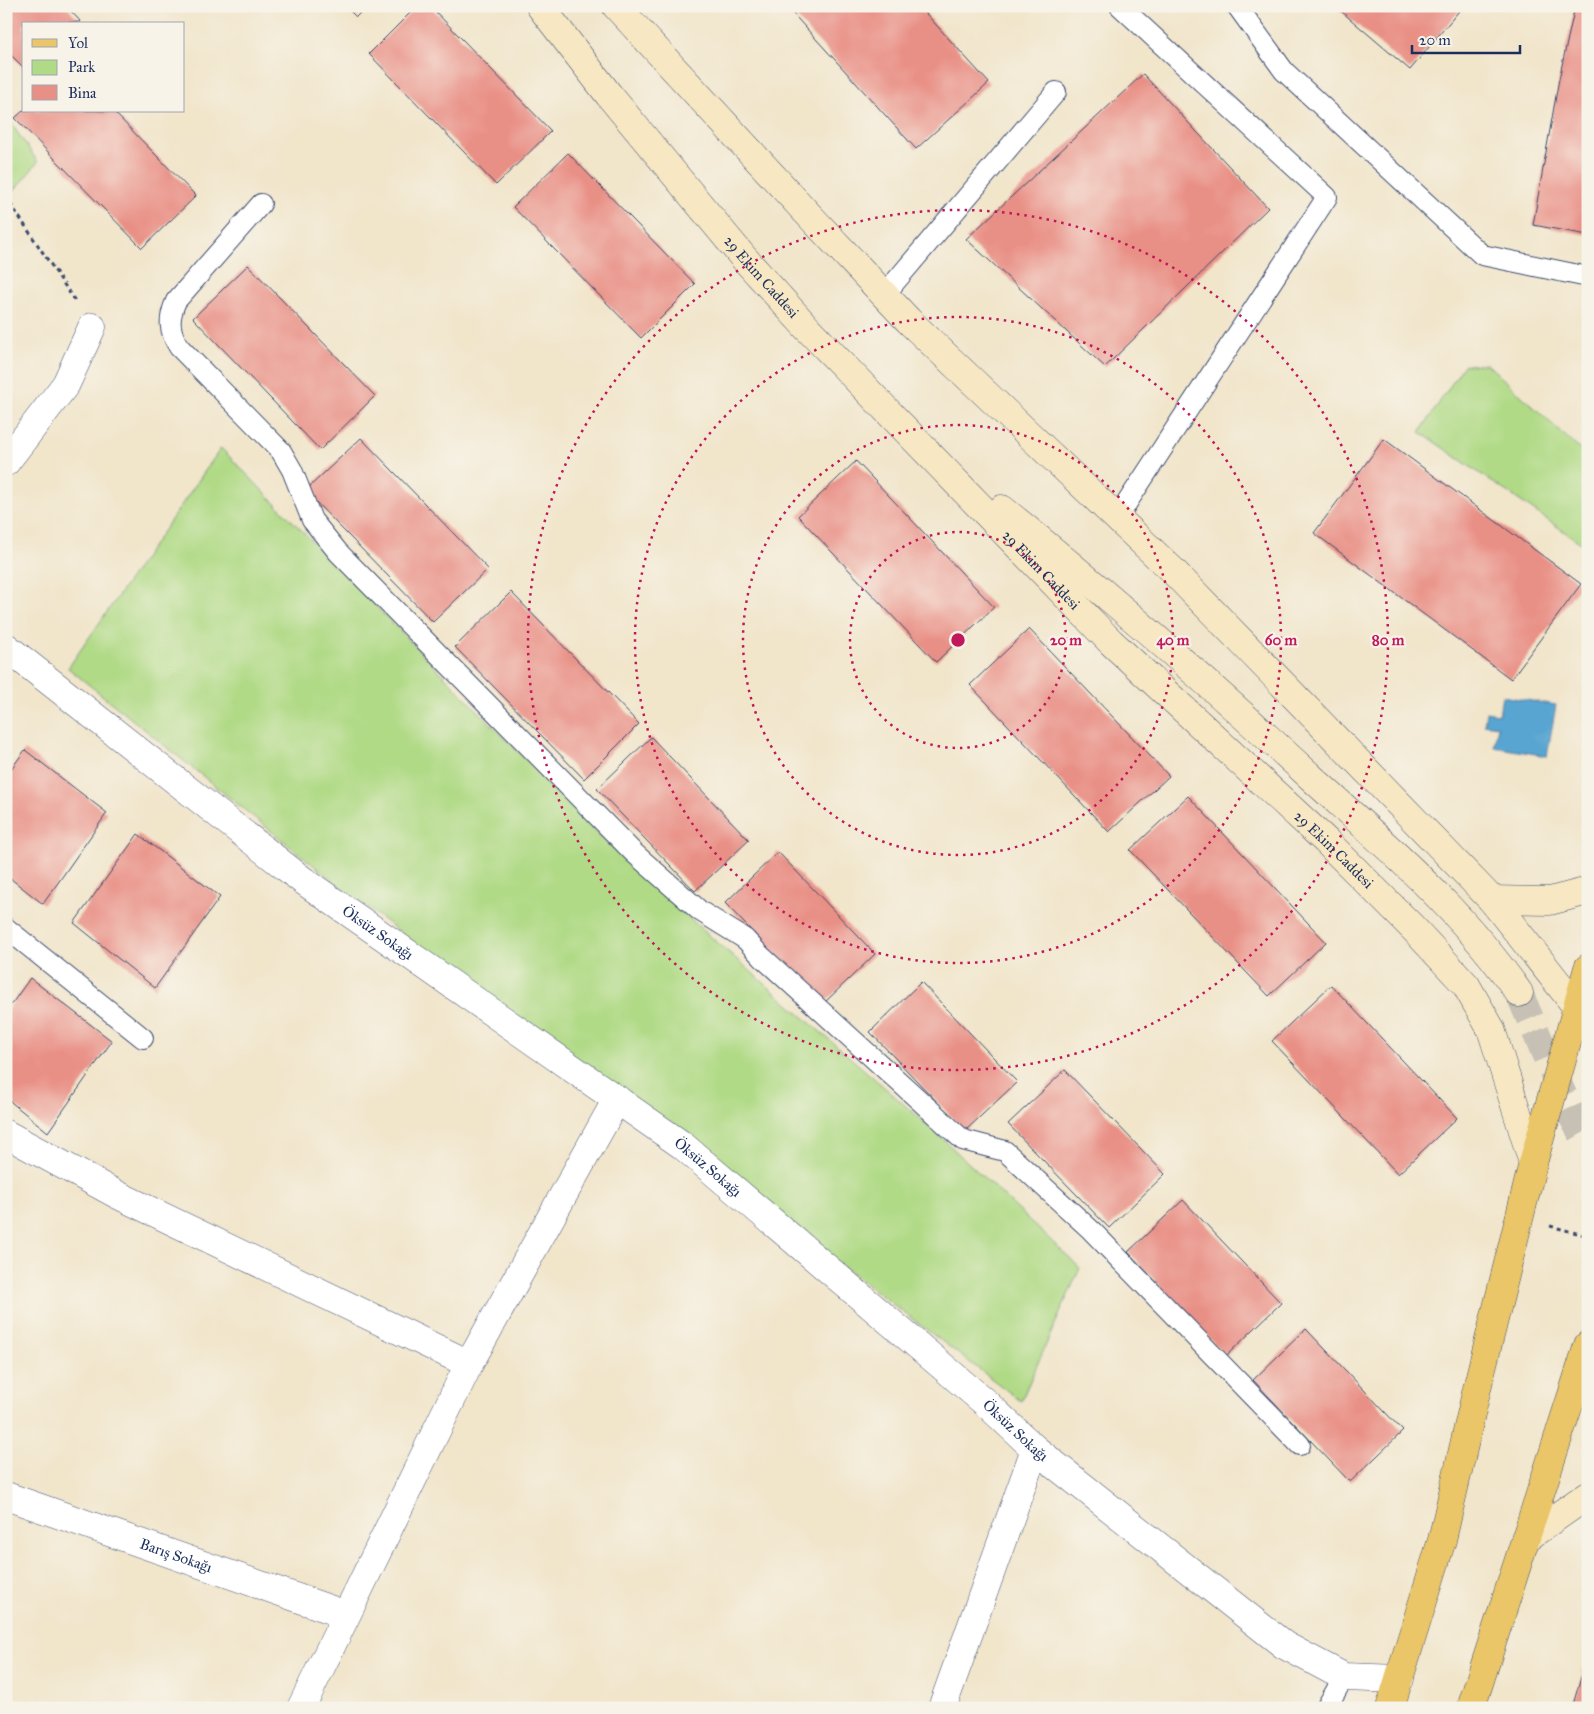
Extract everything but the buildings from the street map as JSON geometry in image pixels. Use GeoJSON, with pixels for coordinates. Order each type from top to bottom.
{"type":"FeatureCollection","features":[{"type":"Feature","properties":{"kind":"main road","name":"29 Ekim Caddesi"},"geometry":{"type":"LineString","coordinates":[[540,6],[609,95],[742,257],[808,329],[1111,642],[1326,841],[1413,928],[1466,986],[1491,1029],[1534,1163]]}},
{"type":"Feature","properties":{"kind":"main road"},"geometry":{"type":"LineString","coordinates":[[625,10],[884,295],[1173,571],[1492,900],[1582,1017]]}},
{"type":"Feature","properties":{"kind":"main road"},"geometry":{"type":"LineString","coordinates":[[915,440],[1036,536],[1261,731],[1338,801],[1467,925],[1501,966],[1519,993]]}},
{"type":"Feature","properties":{"kind":"main road"},"geometry":{"type":"LineString","coordinates":[[1492,900],[1550,901],[1588,891]]}},
{"type":"Feature","properties":{"kind":"main road"},"geometry":{"type":"LineString","coordinates":[[1390,1708],[1442,1540],[1478,1380],[1534,1163],[1582,1017],[1588,968]]}},
{"type":"Feature","properties":{"kind":"main road"},"geometry":{"type":"LineString","coordinates":[[1471,1708],[1588,1345]]}},
{"type":"Feature","properties":{"kind":"main road"},"geometry":{"type":"LineString","coordinates":[[1525,1540],[1588,1495]]}},
{"type":"Feature","properties":{"kind":"street"},"geometry":{"type":"LineString","coordinates":[[6,462],[66,384],[92,327]]}},
{"type":"Feature","properties":{"kind":"street","name":"Öksüz Sokağı"},"geometry":{"type":"LineString","coordinates":[[6,647],[301,879],[682,1145],[988,1405],[1034,1449],[1284,1645],[1344,1677],[1400,1679]]}},
{"type":"Feature","properties":{"kind":"street"},"geometry":{"type":"LineString","coordinates":[[301,1708],[468,1364],[617,1099]]}},
{"type":"Feature","properties":{"kind":"street"},"geometry":{"type":"LineString","coordinates":[[6,1134],[118,1195],[468,1364]]}},
{"type":"Feature","properties":{"kind":"street"},"geometry":{"type":"LineString","coordinates":[[942,1708],[1034,1449]]}},
{"type":"Feature","properties":{"kind":"street","name":"Barış Sokağı"},"geometry":{"type":"LineString","coordinates":[[6,1496],[346,1615]]}},
{"type":"Feature","properties":{"kind":"lane"},"geometry":{"type":"LineString","coordinates":[[1117,518],[1327,197],[1120,6]]}},
{"type":"Feature","properties":{"kind":"lane"},"geometry":{"type":"LineString","coordinates":[[1238,6],[1284,71],[1482,255],[1588,277]]}},
{"type":"Feature","properties":{"kind":"lane"},"geometry":{"type":"LineString","coordinates":[[884,295],[1056,92]]}},
{"type":"Feature","properties":{"kind":"lane"},"geometry":{"type":"LineString","coordinates":[[261,204],[176,301],[170,314],[170,328],[179,347],[281,451],[292,470],[312,520],[328,539],[634,853],[700,911],[746,939],[762,957],[963,1140],[1005,1151],[1091,1230],[1300,1445]]}},
{"type":"Feature","properties":{"kind":"lane"},"geometry":{"type":"LineString","coordinates":[[6,928],[143,1038]]}},
{"type":"Feature","properties":{"kind":"lane"},"geometry":{"type":"LineString","coordinates":[[1326,1708],[1344,1677]]}},
{"type":"Feature","properties":{"kind":"path"},"geometry":{"type":"LineString","coordinates":[[6,197],[92,327]]}},
{"type":"Feature","properties":{"kind":"path"},"geometry":{"type":"LineString","coordinates":[[1520,1218],[1588,1236]]}},
{"type":"Feature","properties":{"kind":"green space"},"geometry":{"type":"Polygon","coordinates":[[[6,116],[38,162],[6,200],[6,116]]]}},
{"type":"Feature","properties":{"kind":"green space"},"geometry":{"type":"Polygon","coordinates":[[[1487,364],[1588,457],[1588,548],[1420,432],[1464,365],[1487,364]]]}},
{"type":"Feature","properties":{"kind":"green space"},"geometry":{"type":"Polygon","coordinates":[[[221,448],[636,872],[929,1126],[1080,1268],[1021,1401],[352,896],[68,668],[221,448]]]}},
{"type":"Feature","properties":{"kind":"water"},"geometry":{"type":"Polygon","coordinates":[[[1502,696],[1556,705],[1547,756],[1494,747],[1498,726],[1484,724],[1486,712],[1499,714],[1502,696]]]}},
{"type":"Feature","properties":{"kind":"tunnel"},"geometry":{"type":"LineString","coordinates":[[1519,993],[1573,1118],[1588,1144]]}}]}
